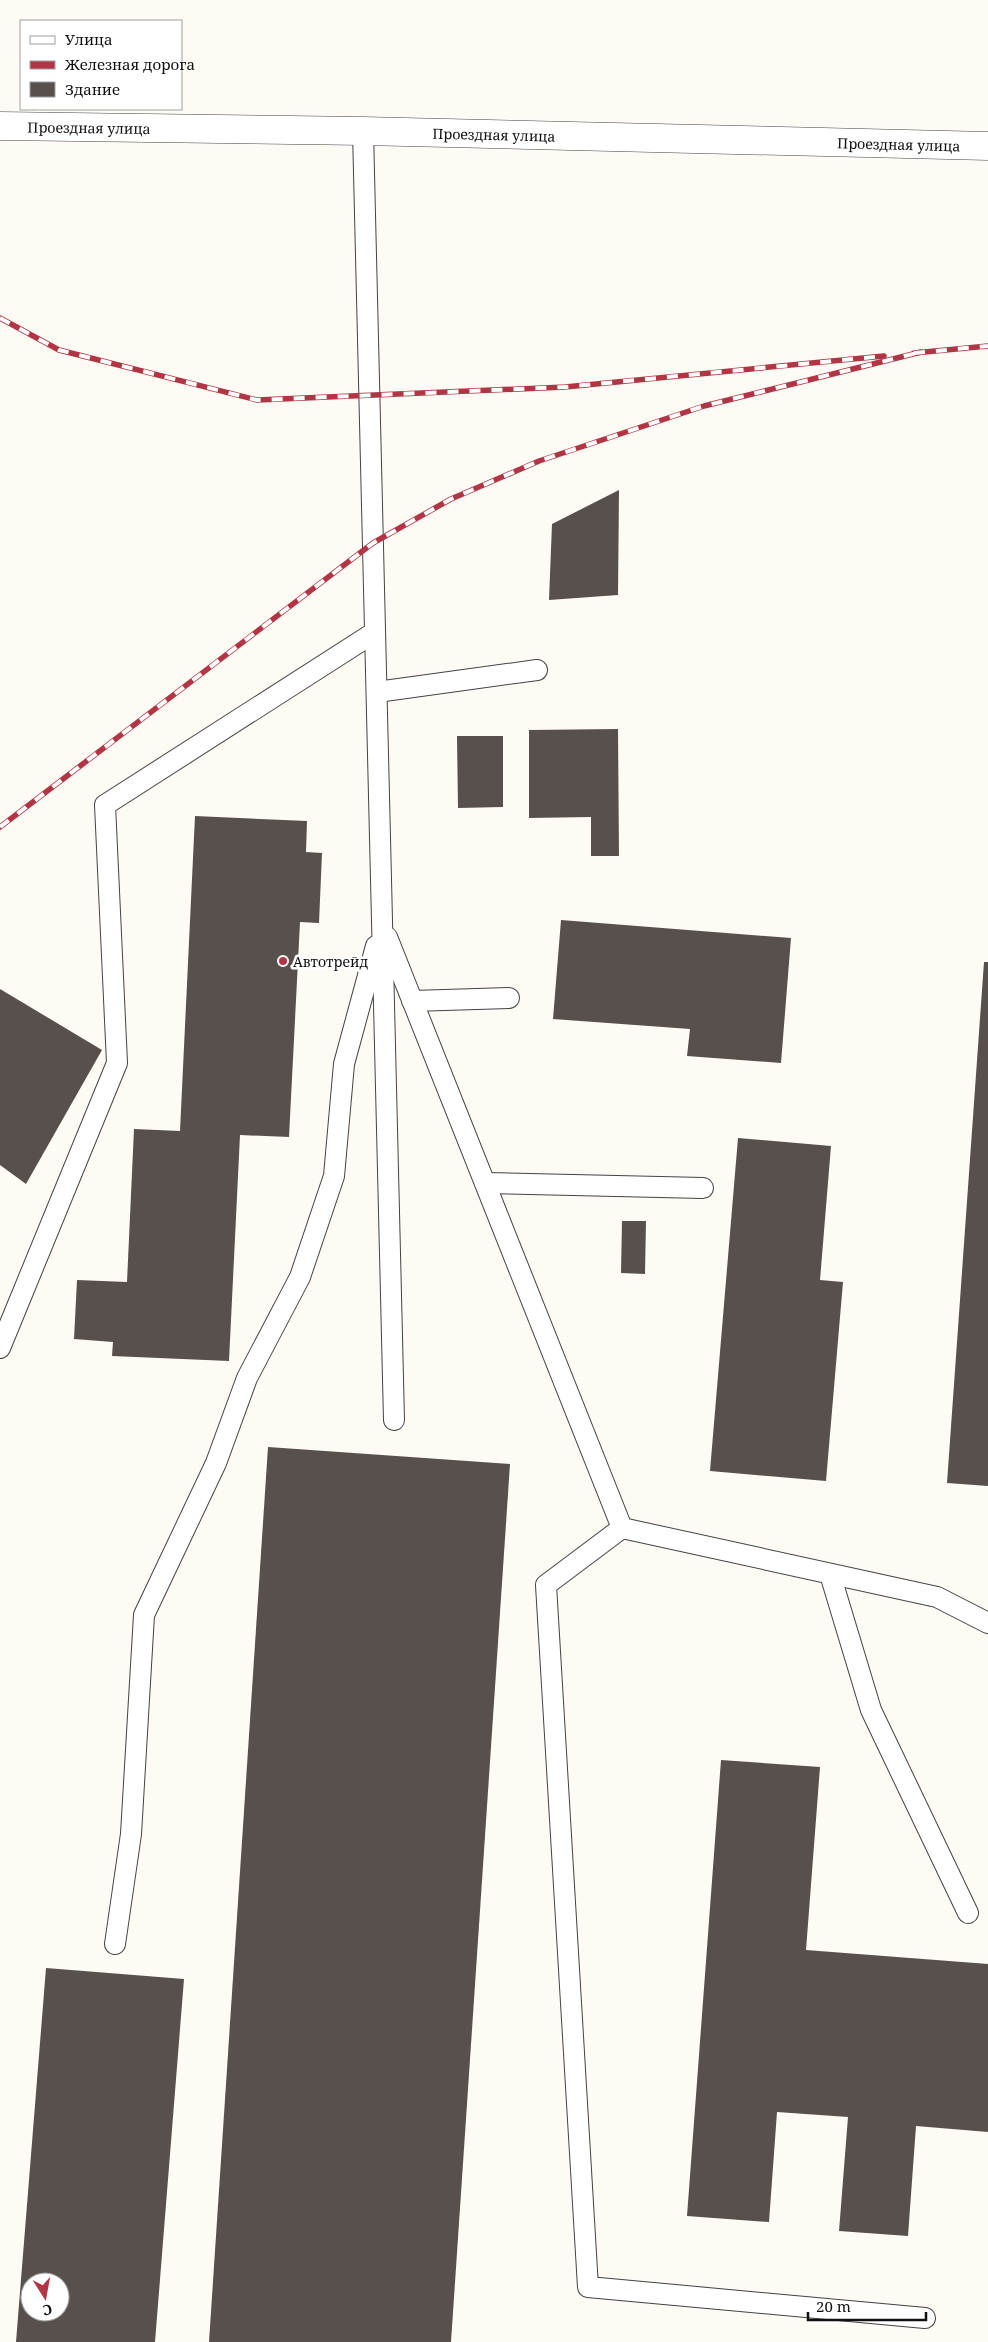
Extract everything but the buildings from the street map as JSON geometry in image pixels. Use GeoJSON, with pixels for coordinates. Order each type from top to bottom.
{"type":"FeatureCollection","features":[{"type":"Feature","properties":{"kind":"street","name":"Проездная улица"},"geometry":{"type":"LineString","coordinates":[[0,126],[363,131],[988,146]]}},
{"type":"Feature","properties":{"kind":"lane"},"geometry":{"type":"LineString","coordinates":[[363,131],[394,1420]]}},
{"type":"Feature","properties":{"kind":"lane"},"geometry":{"type":"LineString","coordinates":[[0,1348],[117,1063],[106,804],[375,632]]}},
{"type":"Feature","properties":{"kind":"lane"},"geometry":{"type":"LineString","coordinates":[[377,692],[537,670]]}},
{"type":"Feature","properties":{"kind":"lane"},"geometry":{"type":"LineString","coordinates":[[382,924],[622,1528]]}},
{"type":"Feature","properties":{"kind":"lane"},"geometry":{"type":"LineString","coordinates":[[115,1944],[131,1834],[144,1615],[216,1463],[247,1378],[300,1277],[334,1176],[344,1064],[382,924]]}},
{"type":"Feature","properties":{"kind":"lane"},"geometry":{"type":"LineString","coordinates":[[412,1001],[509,998]]}},
{"type":"Feature","properties":{"kind":"lane"},"geometry":{"type":"LineString","coordinates":[[485,1183],[703,1188]]}},
{"type":"Feature","properties":{"kind":"lane"},"geometry":{"type":"LineString","coordinates":[[925,2318],[588,2288],[546,1586],[622,1528],[937,1597],[988,1623]]}},
{"type":"Feature","properties":{"kind":"lane"},"geometry":{"type":"LineString","coordinates":[[830,1574],[871,1710],[968,1913]]}},
{"type":"Feature","properties":{"kind":"railway"},"geometry":{"type":"LineString","coordinates":[[0,318],[59,350],[257,400],[565,387],[884,356]]}},
{"type":"Feature","properties":{"kind":"railway"},"geometry":{"type":"LineString","coordinates":[[914,353],[988,346]]}},
{"type":"Feature","properties":{"kind":"railway"},"geometry":{"type":"LineString","coordinates":[[0,827],[373,543],[451,499],[539,461],[704,406],[921,352]]}},
{"type":"Feature","properties":{"kind":"place","name":"Автотрейд"},"geometry":{"type":"Point","coordinates":[283,961]}}]}
